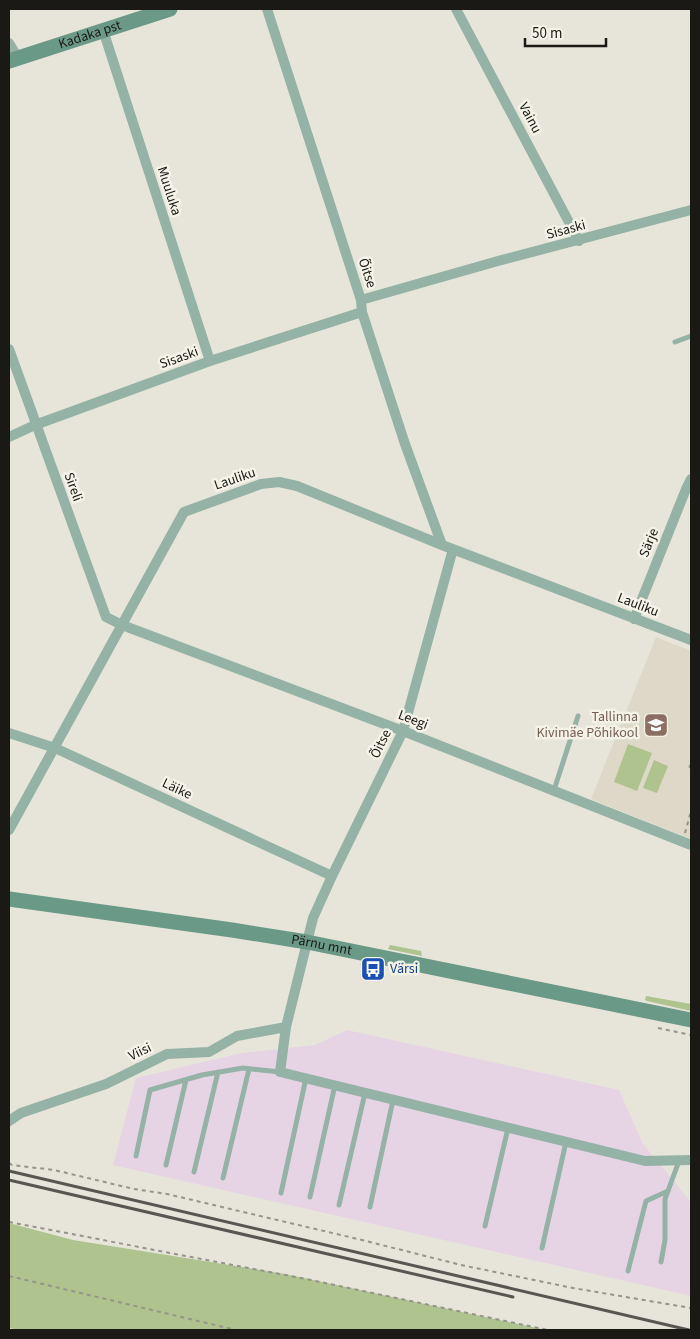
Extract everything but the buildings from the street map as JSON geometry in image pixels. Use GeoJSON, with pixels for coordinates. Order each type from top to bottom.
{"type":"FeatureCollection","features":[{"type":"Feature","properties":{"kind":"main road","name":"Kadaka pst"},"geometry":{"type":"LineString","coordinates":[[13,59],[170,9]]}},
{"type":"Feature","properties":{"kind":"main road","name":"Pärnu mnt"},"geometry":{"type":"LineString","coordinates":[[9,899],[307,942],[691,1020]]}},
{"type":"Feature","properties":{"kind":"street","name":"Õitse"},"geometry":{"type":"LineString","coordinates":[[267,9],[361,300],[362,312],[405,444],[442,545]]}},
{"type":"Feature","properties":{"kind":"street","name":"Vainu"},"geometry":{"type":"LineString","coordinates":[[456,9],[579,241]]}},
{"type":"Feature","properties":{"kind":"street","name":"Muuluka"},"geometry":{"type":"LineString","coordinates":[[103,30],[210,361]]}},
{"type":"Feature","properties":{"kind":"street"},"geometry":{"type":"LineString","coordinates":[[9,42],[13,59]]}},
{"type":"Feature","properties":{"kind":"street","name":"Sisaski"},"geometry":{"type":"LineString","coordinates":[[361,300],[498,261],[691,210]]}},
{"type":"Feature","properties":{"kind":"street","name":"Sisaski"},"geometry":{"type":"LineString","coordinates":[[9,437],[35,425],[210,361],[362,312]]}},
{"type":"Feature","properties":{"kind":"street","name":"Sireli"},"geometry":{"type":"LineString","coordinates":[[9,349],[106,617],[122,625]]}},
{"type":"Feature","properties":{"kind":"street","name":"Särje"},"geometry":{"type":"LineString","coordinates":[[634,618],[691,479]]}},
{"type":"Feature","properties":{"kind":"street","name":"Lauliku"},"geometry":{"type":"LineString","coordinates":[[9,830],[184,512],[261,484],[279,482],[297,486],[442,545],[691,640]]}},
{"type":"Feature","properties":{"kind":"street","name":"Õitse"},"geometry":{"type":"LineString","coordinates":[[307,942],[313,918],[332,876],[403,731],[453,549]]}},
{"type":"Feature","properties":{"kind":"street","name":"Leegi"},"geometry":{"type":"LineString","coordinates":[[122,625],[403,731],[687,843]]}},
{"type":"Feature","properties":{"kind":"street","name":"Läike"},"geometry":{"type":"LineString","coordinates":[[9,733],[55,748],[332,876]]}},
{"type":"Feature","properties":{"kind":"street"},"geometry":{"type":"LineString","coordinates":[[307,942],[286,1027],[280,1072],[644,1161],[691,1160]]}},
{"type":"Feature","properties":{"kind":"street","name":"Viisi"},"geometry":{"type":"LineString","coordinates":[[9,1121],[21,1113],[106,1084],[167,1054],[209,1052],[237,1036],[286,1027]]}},
{"type":"Feature","properties":{"kind":"lane"},"geometry":{"type":"LineString","coordinates":[[675,342],[691,336]]}},
{"type":"Feature","properties":{"kind":"lane"},"geometry":{"type":"LineString","coordinates":[[554,791],[578,716]]}},
{"type":"Feature","properties":{"kind":"lane"},"geometry":{"type":"LineString","coordinates":[[136,1156],[150,1090],[218,1072],[242,1068],[280,1072]]}},
{"type":"Feature","properties":{"kind":"lane"},"geometry":{"type":"LineString","coordinates":[[223,1178],[249,1068]]}},
{"type":"Feature","properties":{"kind":"lane"},"geometry":{"type":"LineString","coordinates":[[194,1172],[218,1072]]}},
{"type":"Feature","properties":{"kind":"lane"},"geometry":{"type":"LineString","coordinates":[[281,1192],[306,1078]]}},
{"type":"Feature","properties":{"kind":"lane"},"geometry":{"type":"LineString","coordinates":[[166,1166],[186,1080]]}},
{"type":"Feature","properties":{"kind":"lane"},"geometry":{"type":"LineString","coordinates":[[310,1197],[335,1086]]}},
{"type":"Feature","properties":{"kind":"lane"},"geometry":{"type":"LineString","coordinates":[[339,1205],[365,1093]]}},
{"type":"Feature","properties":{"kind":"lane"},"geometry":{"type":"LineString","coordinates":[[370,1207],[393,1100]]}},
{"type":"Feature","properties":{"kind":"lane"},"geometry":{"type":"LineString","coordinates":[[485,1226],[508,1127]]}},
{"type":"Feature","properties":{"kind":"lane"},"geometry":{"type":"LineString","coordinates":[[542,1248],[566,1142]]}},
{"type":"Feature","properties":{"kind":"lane"},"geometry":{"type":"LineString","coordinates":[[661,1262],[665,1240],[665,1199],[680,1160]]}},
{"type":"Feature","properties":{"kind":"lane"},"geometry":{"type":"LineString","coordinates":[[628,1271],[646,1202],[668,1191]]}},
{"type":"Feature","properties":{"kind":"path"},"geometry":{"type":"LineString","coordinates":[[691,764],[689,768],[691,772]]}},
{"type":"Feature","properties":{"kind":"path"},"geometry":{"type":"LineString","coordinates":[[687,843],[691,811]]}},
{"type":"Feature","properties":{"kind":"path"},"geometry":{"type":"LineString","coordinates":[[9,1163],[12,1165],[54,1170],[134,1189],[168,1194],[461,1265],[573,1288],[691,1308]]}},
{"type":"Feature","properties":{"kind":"path"},"geometry":{"type":"LineString","coordinates":[[9,1222],[470,1312],[548,1330]]}},
{"type":"Feature","properties":{"kind":"path"},"geometry":{"type":"LineString","coordinates":[[9,1276],[235,1330]]}},
{"type":"Feature","properties":{"kind":"shaded area","name":"Tallinna Kivimäe Põhikool"},"geometry":{"type":"Polygon","coordinates":[[[656,637],[691,651],[691,839],[591,799],[656,637]]]}},
{"type":"Feature","properties":{"kind":"shaded area"},"geometry":{"type":"Polygon","coordinates":[[[347,1030],[619,1090],[643,1144],[691,1202],[691,1296],[113,1165],[136,1078],[242,1053],[315,1045],[347,1030]]]}},
{"type":"Feature","properties":{"kind":"green space"},"geometry":{"type":"Polygon","coordinates":[[[628,744],[652,753],[637,791],[614,782],[628,744]]]}},
{"type":"Feature","properties":{"kind":"green space"},"geometry":{"type":"Polygon","coordinates":[[[654,760],[668,766],[657,793],[643,788],[654,760]]]}},
{"type":"Feature","properties":{"kind":"green space"},"geometry":{"type":"Polygon","coordinates":[[[390,945],[421,951],[422,956],[388,949],[390,945]]]}},
{"type":"Feature","properties":{"kind":"green space"},"geometry":{"type":"Polygon","coordinates":[[[646,996],[691,1004],[691,1011],[647,1001],[645,1000],[646,996]]]}},
{"type":"Feature","properties":{"kind":"green space"},"geometry":{"type":"Polygon","coordinates":[[[9,1223],[73,1240],[285,1274],[546,1330],[21,1330],[9,1328],[9,1223]]]}},
{"type":"Feature","properties":{"kind":"railway"},"geometry":{"type":"LineString","coordinates":[[9,1171],[689,1330]]}},
{"type":"Feature","properties":{"kind":"railway"},"geometry":{"type":"LineString","coordinates":[[9,1180],[513,1297]]}},
{"type":"Feature","properties":{"kind":"place","name":"Tallinna Kivimäe Põhikool"},"geometry":{"type":"Point","coordinates":[656,725]}},
{"type":"Feature","properties":{"kind":"place","name":"Värsi"},"geometry":{"type":"Point","coordinates":[373,969]}}]}
